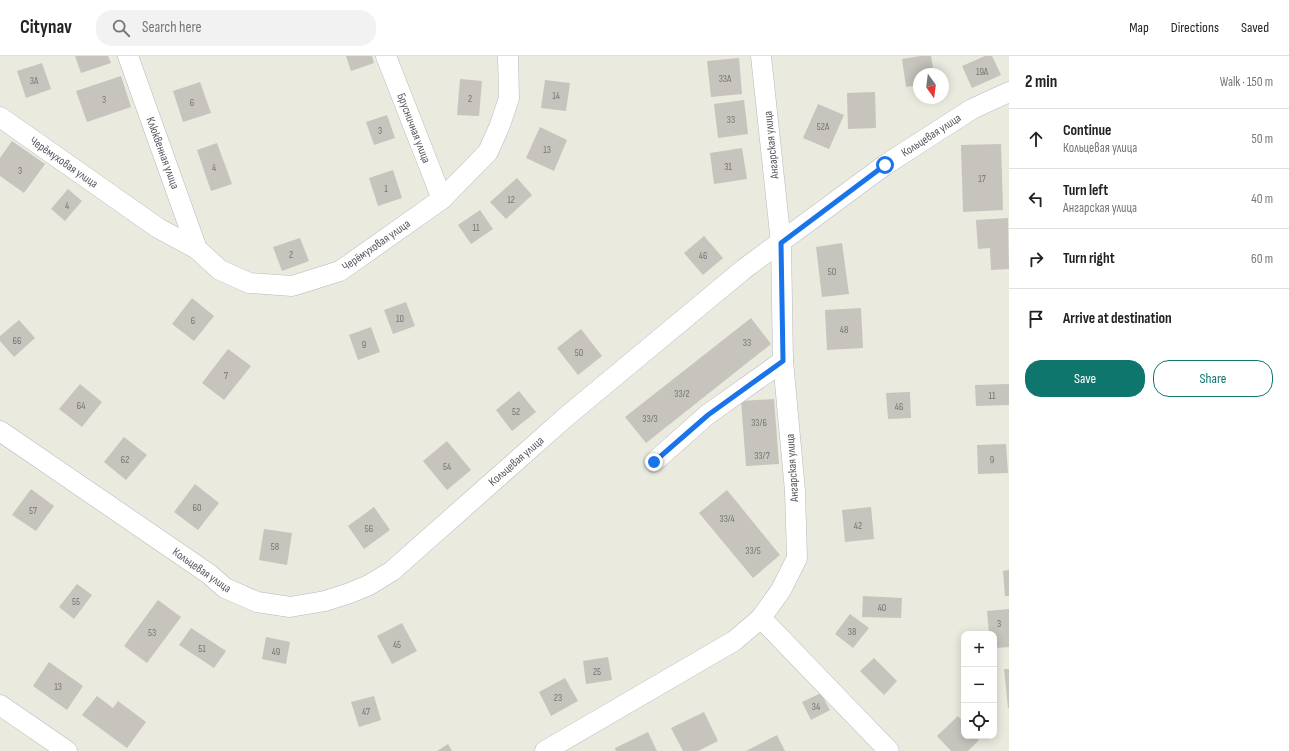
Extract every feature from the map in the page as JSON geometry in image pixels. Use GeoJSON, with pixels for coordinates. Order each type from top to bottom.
{"type":"FeatureCollection","features":[{"type":"Feature","properties":{"kind":"street","name":"Клюквенная улица"},"geometry":{"type":"LineString","coordinates":[[128,56],[197,249]]}},
{"type":"Feature","properties":{"kind":"street","name":"Брусничная улица"},"geometry":{"type":"LineString","coordinates":[[386,56],[442,199]]}},
{"type":"Feature","properties":{"kind":"street","name":"Черёмуховая улица"},"geometry":{"type":"LineString","coordinates":[[0,117],[158,228],[197,249],[220,270],[249,283],[292,286],[340,271],[442,199],[488,152],[500,125],[509,98],[508,56]]}},
{"type":"Feature","properties":{"kind":"street","name":"Ангарская улица"},"geometry":{"type":"LineString","coordinates":[[545,751],[734,641],[761,618],[781,590],[796,558],[795,491],[783,361],[781,243],[761,56]]}},
{"type":"Feature","properties":{"kind":"street","name":"Кольцевая улица"},"geometry":{"type":"LineString","coordinates":[[0,431],[209,574],[225,588],[257,602],[290,607],[325,601],[350,593],[369,585],[392,571],[567,416],[744,269],[885,165],[972,109],[1009,92]]}},
{"type":"Feature","properties":{"kind":"street"},"geometry":{"type":"LineString","coordinates":[[654,462],[708,415],[783,361]]}},
{"type":"Feature","properties":{"kind":"street"},"geometry":{"type":"LineString","coordinates":[[761,618],[889,751]]}},
{"type":"Feature","properties":{"kind":"street"},"geometry":{"type":"LineString","coordinates":[[0,706],[68,751]]}},
{"type":"Feature","properties":{"kind":"building"},"geometry":{"type":"Polygon","coordinates":[[[75,56],[108,56],[111,63],[81,73],[75,56]]]}},
{"type":"Feature","properties":{"kind":"building"},"geometry":{"type":"Polygon","coordinates":[[[346,56],[372,56],[374,63],[351,71],[346,56]]]}},
{"type":"Feature","properties":{"kind":"building"},"geometry":{"type":"Polygon","coordinates":[[[931,56],[933,68],[913,68],[913,86],[906,87],[902,59],[931,56]]]}},
{"type":"Feature","properties":{"kind":"building"},"geometry":{"type":"Polygon","coordinates":[[[985,56],[992,56],[1001,75],[972,88],[962,66],[985,56]]]}},
{"type":"Feature","properties":{"kind":"building"},"geometry":{"type":"Polygon","coordinates":[[[739,58],[742,94],[711,97],[707,61],[739,58]]]}},
{"type":"Feature","properties":{"kind":"building"},"geometry":{"type":"Polygon","coordinates":[[[42,63],[51,89],[26,98],[17,71],[42,63]]]}},
{"type":"Feature","properties":{"kind":"building"},"geometry":{"type":"Polygon","coordinates":[[[121,76],[131,107],[87,122],[76,91],[121,76]]]}},
{"type":"Feature","properties":{"kind":"building"},"geometry":{"type":"Polygon","coordinates":[[[460,79],[482,81],[479,116],[457,115],[460,79]]]}},
{"type":"Feature","properties":{"kind":"building"},"geometry":{"type":"Polygon","coordinates":[[[545,80],[570,83],[566,111],[541,108],[545,80]]]}},
{"type":"Feature","properties":{"kind":"building"},"geometry":{"type":"Polygon","coordinates":[[[200,82],[211,113],[183,122],[173,91],[200,82]]]}},
{"type":"Feature","properties":{"kind":"building"},"geometry":{"type":"Polygon","coordinates":[[[875,92],[876,128],[848,129],[847,93],[875,92]]]}},
{"type":"Feature","properties":{"kind":"building"},"geometry":{"type":"Polygon","coordinates":[[[744,100],[748,134],[718,138],[714,104],[744,100]]]}},
{"type":"Feature","properties":{"kind":"building"},"geometry":{"type":"Polygon","coordinates":[[[818,104],[844,115],[829,149],[803,138],[818,104]]]}},
{"type":"Feature","properties":{"kind":"building"},"geometry":{"type":"Polygon","coordinates":[[[387,115],[395,138],[374,145],[366,122],[387,115]]]}},
{"type":"Feature","properties":{"kind":"building"},"geometry":{"type":"Polygon","coordinates":[[[540,127],[567,140],[554,171],[526,158],[540,127]]]}},
{"type":"Feature","properties":{"kind":"building"},"geometry":{"type":"Polygon","coordinates":[[[12,141],[45,164],[24,193],[0,176],[0,158],[12,141]]]}},
{"type":"Feature","properties":{"kind":"building"},"geometry":{"type":"Polygon","coordinates":[[[217,143],[232,184],[211,191],[197,150],[217,143]]]}},
{"type":"Feature","properties":{"kind":"building"},"geometry":{"type":"Polygon","coordinates":[[[1001,144],[1003,210],[963,212],[961,145],[1001,144]]]}},
{"type":"Feature","properties":{"kind":"building"},"geometry":{"type":"Polygon","coordinates":[[[742,148],[747,179],[714,184],[710,153],[742,148]]]}},
{"type":"Feature","properties":{"kind":"building"},"geometry":{"type":"Polygon","coordinates":[[[393,170],[402,198],[378,206],[369,178],[393,170]]]}},
{"type":"Feature","properties":{"kind":"building"},"geometry":{"type":"Polygon","coordinates":[[[517,178],[532,195],[506,219],[490,202],[517,178]]]}},
{"type":"Feature","properties":{"kind":"building"},"geometry":{"type":"Polygon","coordinates":[[[68,189],[82,201],[65,221],[51,209],[68,189]]]}},
{"type":"Feature","properties":{"kind":"building"},"geometry":{"type":"Polygon","coordinates":[[[480,210],[493,229],[471,244],[458,225],[480,210]]]}},
{"type":"Feature","properties":{"kind":"building"},"geometry":{"type":"Polygon","coordinates":[[[1008,218],[1009,269],[991,270],[990,248],[978,249],[976,220],[1008,218]]]}},
{"type":"Feature","properties":{"kind":"building"},"geometry":{"type":"Polygon","coordinates":[[[704,236],[723,258],[703,275],[684,253],[704,236]]]}},
{"type":"Feature","properties":{"kind":"building"},"geometry":{"type":"Polygon","coordinates":[[[300,238],[309,261],[282,271],[273,247],[300,238]]]}},
{"type":"Feature","properties":{"kind":"building"},"geometry":{"type":"Polygon","coordinates":[[[842,243],[849,294],[822,297],[816,247],[842,243]]]}},
{"type":"Feature","properties":{"kind":"building"},"geometry":{"type":"Polygon","coordinates":[[[192,298],[214,316],[194,341],[172,324],[192,298]]]}},
{"type":"Feature","properties":{"kind":"building"},"geometry":{"type":"Polygon","coordinates":[[[406,302],[415,326],[393,334],[384,310],[406,302]]]}},
{"type":"Feature","properties":{"kind":"building"},"geometry":{"type":"Polygon","coordinates":[[[861,308],[863,348],[827,350],[825,310],[861,308]]]}},
{"type":"Feature","properties":{"kind":"building"},"geometry":{"type":"Polygon","coordinates":[[[751,318],[771,344],[646,443],[625,417],[751,318]]]}},
{"type":"Feature","properties":{"kind":"building"},"geometry":{"type":"Polygon","coordinates":[[[19,320],[35,338],[14,357],[0,341],[0,336],[19,320]]]}},
{"type":"Feature","properties":{"kind":"building"},"geometry":{"type":"Polygon","coordinates":[[[371,327],[380,352],[358,360],[349,335],[371,327]]]}},
{"type":"Feature","properties":{"kind":"building"},"geometry":{"type":"Polygon","coordinates":[[[581,329],[602,356],[578,375],[557,348],[581,329]]]}},
{"type":"Feature","properties":{"kind":"building"},"geometry":{"type":"Polygon","coordinates":[[[228,349],[251,366],[224,400],[202,383],[228,349]]]}},
{"type":"Feature","properties":{"kind":"building"},"geometry":{"type":"Polygon","coordinates":[[[80,384],[102,402],[82,427],[59,409],[80,384]]]}},
{"type":"Feature","properties":{"kind":"building"},"geometry":{"type":"Polygon","coordinates":[[[1009,384],[1009,405],[976,406],[975,385],[1009,384]]]}},
{"type":"Feature","properties":{"kind":"building"},"geometry":{"type":"Polygon","coordinates":[[[519,391],[536,412],[512,431],[496,410],[519,391]]]}},
{"type":"Feature","properties":{"kind":"building"},"geometry":{"type":"Polygon","coordinates":[[[910,392],[911,418],[888,419],[886,393],[910,392]]]}},
{"type":"Feature","properties":{"kind":"building"},"geometry":{"type":"Polygon","coordinates":[[[774,399],[779,464],[746,466],[741,401],[774,399]]]}},
{"type":"Feature","properties":{"kind":"building"},"geometry":{"type":"Polygon","coordinates":[[[124,437],[147,455],[126,480],[104,462],[124,437]]]}},
{"type":"Feature","properties":{"kind":"building"},"geometry":{"type":"Polygon","coordinates":[[[447,441],[471,470],[447,490],[423,461],[447,441]]]}},
{"type":"Feature","properties":{"kind":"building"},"geometry":{"type":"Polygon","coordinates":[[[1006,444],[1008,473],[978,474],[977,445],[1006,444]]]}},
{"type":"Feature","properties":{"kind":"building"},"geometry":{"type":"Polygon","coordinates":[[[195,484],[219,503],[198,530],[174,512],[195,484]]]}},
{"type":"Feature","properties":{"kind":"building"},"geometry":{"type":"Polygon","coordinates":[[[31,489],[54,506],[36,531],[12,515],[31,489]]]}},
{"type":"Feature","properties":{"kind":"building"},"geometry":{"type":"Polygon","coordinates":[[[727,490],[780,555],[753,578],[699,513],[727,490]]]}},
{"type":"Feature","properties":{"kind":"building"},"geometry":{"type":"Polygon","coordinates":[[[374,507],[390,530],[364,549],[348,526],[374,507]]]}},
{"type":"Feature","properties":{"kind":"building"},"geometry":{"type":"Polygon","coordinates":[[[871,507],[874,539],[845,542],[842,510],[871,507]]]}},
{"type":"Feature","properties":{"kind":"building"},"geometry":{"type":"Polygon","coordinates":[[[264,529],[292,533],[287,565],[259,560],[264,529]]]}},
{"type":"Feature","properties":{"kind":"building"},"geometry":{"type":"Polygon","coordinates":[[[1009,570],[1009,596],[1005,596],[1003,571],[1009,570]]]}},
{"type":"Feature","properties":{"kind":"building"},"geometry":{"type":"Polygon","coordinates":[[[77,584],[92,595],[74,619],[59,607],[77,584]]]}},
{"type":"Feature","properties":{"kind":"building"},"geometry":{"type":"Polygon","coordinates":[[[863,596],[902,598],[901,618],[862,617],[863,596]]]}},
{"type":"Feature","properties":{"kind":"building"},"geometry":{"type":"Polygon","coordinates":[[[158,600],[181,617],[147,663],[124,646],[158,600]]]}},
{"type":"Feature","properties":{"kind":"building"},"geometry":{"type":"Polygon","coordinates":[[[1009,609],[1009,647],[997,648],[997,631],[989,631],[987,611],[1009,609]]]}},
{"type":"Feature","properties":{"kind":"building"},"geometry":{"type":"Polygon","coordinates":[[[850,614],[869,628],[853,648],[835,634],[850,614]]]}},
{"type":"Feature","properties":{"kind":"building"},"geometry":{"type":"Polygon","coordinates":[[[402,623],[417,651],[392,664],[377,636],[402,623]]]}},
{"type":"Feature","properties":{"kind":"building"},"geometry":{"type":"Polygon","coordinates":[[[191,628],[226,651],[214,668],[179,645],[191,628]]]}},
{"type":"Feature","properties":{"kind":"building"},"geometry":{"type":"Polygon","coordinates":[[[266,637],[290,642],[286,664],[262,659],[266,637]]]}},
{"type":"Feature","properties":{"kind":"building"},"geometry":{"type":"Polygon","coordinates":[[[608,657],[612,680],[586,684],[583,661],[608,657]]]}},
{"type":"Feature","properties":{"kind":"building"},"geometry":{"type":"Polygon","coordinates":[[[874,658],[897,681],[884,695],[860,671],[874,658]]]}},
{"type":"Feature","properties":{"kind":"building"},"geometry":{"type":"Polygon","coordinates":[[[49,662],[83,686],[67,710],[33,686],[49,662]]]}},
{"type":"Feature","properties":{"kind":"building"},"geometry":{"type":"Polygon","coordinates":[[[1004,669],[1009,669],[1009,708],[1008,708],[1004,669]]]}},
{"type":"Feature","properties":{"kind":"building"},"geometry":{"type":"Polygon","coordinates":[[[565,678],[578,701],[551,716],[539,692],[565,678]]]}},
{"type":"Feature","properties":{"kind":"building"},"geometry":{"type":"Polygon","coordinates":[[[821,693],[830,710],[811,720],[802,702],[821,693]]]}},
{"type":"Feature","properties":{"kind":"building"},"geometry":{"type":"Polygon","coordinates":[[[97,696],[113,708],[118,701],[146,722],[127,748],[82,715],[97,696]]]}},
{"type":"Feature","properties":{"kind":"building"},"geometry":{"type":"Polygon","coordinates":[[[374,696],[381,720],[359,727],[351,702],[374,696]]]}},
{"type":"Feature","properties":{"kind":"building"},"geometry":{"type":"Polygon","coordinates":[[[704,712],[718,741],[698,751],[683,751],[671,728],[704,712]]]}},
{"type":"Feature","properties":{"kind":"building"},"geometry":{"type":"Polygon","coordinates":[[[958,716],[961,720],[961,739],[979,740],[968,751],[951,751],[937,736],[958,716]]]}},
{"type":"Feature","properties":{"kind":"building"},"geometry":{"type":"Polygon","coordinates":[[[648,732],[657,751],[616,751],[615,748],[648,732]]]}},
{"type":"Feature","properties":{"kind":"building"},"geometry":{"type":"Polygon","coordinates":[[[777,735],[785,751],[746,751],[777,735]]]}},
{"type":"Feature","properties":{"kind":"building"},"geometry":{"type":"Polygon","coordinates":[[[448,744],[452,751],[437,751],[448,744]]]}},
{"type":"Feature","properties":{"kind":"route"},"geometry":{"type":"LineString","coordinates":[[654,462],[708,415],[783,361],[781,243],[885,165]]}}]}
